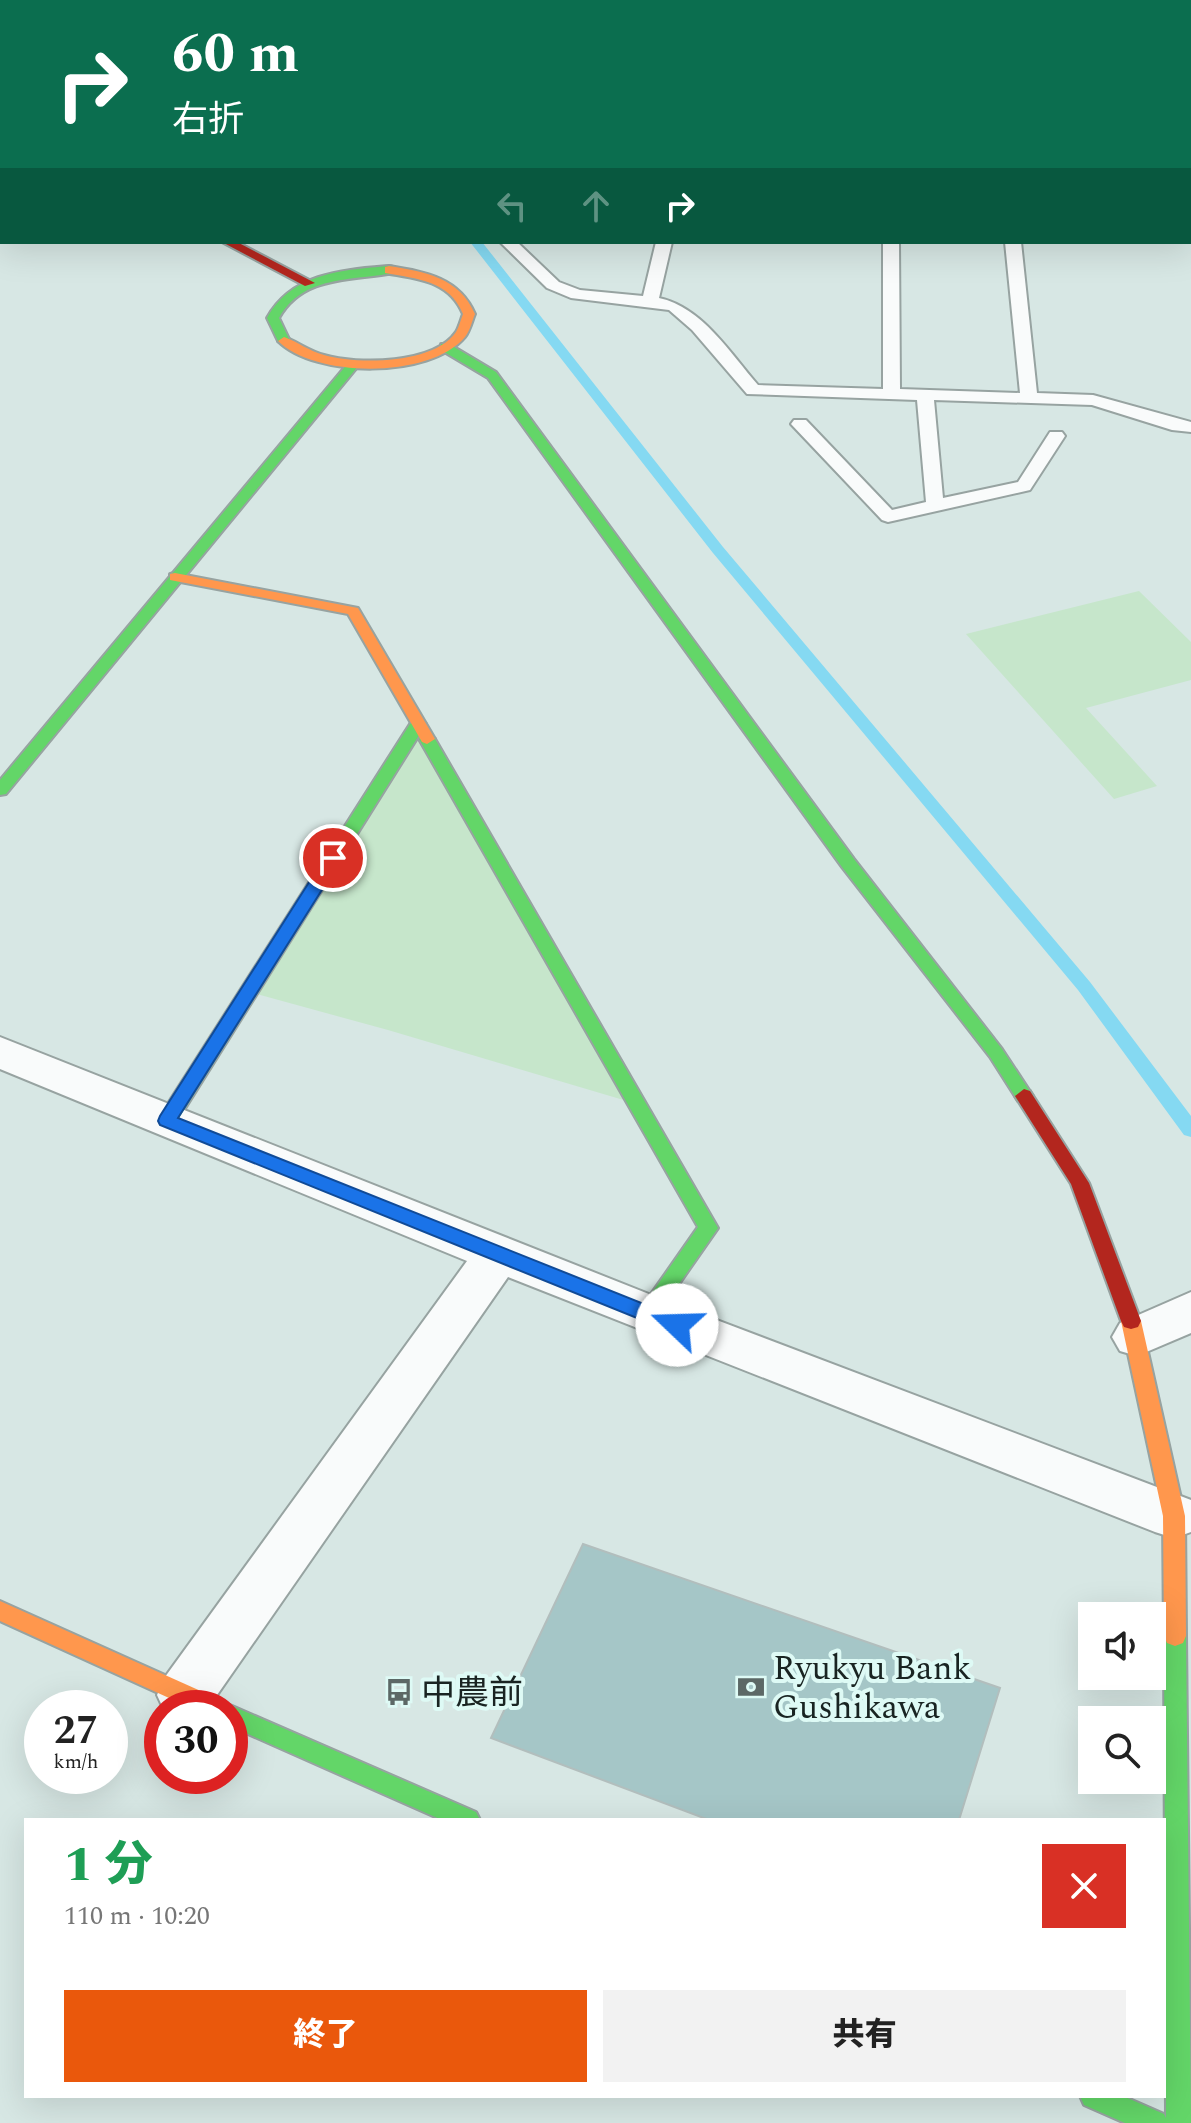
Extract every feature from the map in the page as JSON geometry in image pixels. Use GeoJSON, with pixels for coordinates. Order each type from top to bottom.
{"type":"FeatureCollection","features":[{"type":"Feature","properties":{"kind":"street"},"geometry":{"type":"LineString","coordinates":[[232,244],[309,283]]}},
{"type":"Feature","properties":{"kind":"street"},"geometry":{"type":"LineString","coordinates":[[415,266],[458,292],[468,306],[469,320],[445,347],[418,358],[386,364],[353,365],[322,361],[297,352],[280,339],[273,324],[276,309],[288,295],[309,283],[361,271],[415,266]]}},
{"type":"Feature","properties":{"kind":"street"},"geometry":{"type":"LineString","coordinates":[[445,347],[492,375],[848,863],[996,1053],[1080,1183],[1137,1337],[1174,1516],[1179,2123]]}},
{"type":"Feature","properties":{"kind":"street"},"geometry":{"type":"LineString","coordinates":[[0,790],[353,365]]}},
{"type":"Feature","properties":{"kind":"street"},"geometry":{"type":"LineString","coordinates":[[175,577],[353,611],[708,1228],[647,1314]]}},
{"type":"Feature","properties":{"kind":"street"},"geometry":{"type":"LineString","coordinates":[[167,1121],[418,724]]}},
{"type":"Feature","properties":{"kind":"street"},"geometry":{"type":"LineString","coordinates":[[0,1052],[647,1314],[1174,1516]]}},
{"type":"Feature","properties":{"kind":"street"},"geometry":{"type":"LineString","coordinates":[[220,1690],[498,1254]]}},
{"type":"Feature","properties":{"kind":"street"},"geometry":{"type":"LineString","coordinates":[[1137,1337],[1191,1311]]}},
{"type":"Feature","properties":{"kind":"street"},"geometry":{"type":"LineString","coordinates":[[0,1611],[175,1690]]}},
{"type":"Feature","properties":{"kind":"street"},"geometry":{"type":"LineString","coordinates":[[248,1723],[463,1818]]}},
{"type":"Feature","properties":{"kind":"street"},"geometry":{"type":"LineString","coordinates":[[1098,2098],[1155,2123]]}},
{"type":"Feature","properties":{"kind":"lane"},"geometry":{"type":"LineString","coordinates":[[510,244],[553,285],[577,295],[674,306],[698,327],[753,390],[1093,400],[1178,426],[1191,427]]}},
{"type":"Feature","properties":{"kind":"lane"},"geometry":{"type":"LineString","coordinates":[[650,301],[664,244]]}},
{"type":"Feature","properties":{"kind":"lane"},"geometry":{"type":"LineString","coordinates":[[891,244],[892,396]]}},
{"type":"Feature","properties":{"kind":"lane"},"geometry":{"type":"LineString","coordinates":[[1013,244],[1029,400]]}},
{"type":"Feature","properties":{"kind":"lane"},"geometry":{"type":"LineString","coordinates":[[925,397],[935,506]]}},
{"type":"Feature","properties":{"kind":"lane"},"geometry":{"type":"LineString","coordinates":[[800,424],[888,516],[1024,486],[1056,436]]}},
{"type":"Feature","properties":{"kind":"green space"},"geometry":{"type":"Polygon","coordinates":[[[1139,591],[1191,642],[1191,680],[1086,708],[1157,786],[1114,799],[966,634],[1139,591]]]}},
{"type":"Feature","properties":{"kind":"green space"},"geometry":{"type":"Polygon","coordinates":[[[418,724],[637,1104],[249,992],[418,724]]]}},
{"type":"Feature","properties":{"kind":"building"},"geometry":{"type":"Polygon","coordinates":[[[583,1544],[1000,1688],[960,1818],[704,1818],[491,1738],[583,1544]]]}},
{"type":"Feature","properties":{"kind":"waterway"},"geometry":{"type":"LineString","coordinates":[[478,244],[718,550],[1084,986],[1191,1130]]}},
{"type":"Feature","properties":{"kind":"traffic: fast"},"geometry":{"type":"LineString","coordinates":[[284,341],[273,318],[292,293],[322,279],[389,270]]}},
{"type":"Feature","properties":{"kind":"traffic: fast"},"geometry":{"type":"LineString","coordinates":[[445,347],[492,375],[848,863],[996,1053],[1024,1096]]}},
{"type":"Feature","properties":{"kind":"traffic: fast"},"geometry":{"type":"LineString","coordinates":[[0,790],[353,365]]}},
{"type":"Feature","properties":{"kind":"traffic: fast"},"geometry":{"type":"LineString","coordinates":[[167,1121],[418,724]]}},
{"type":"Feature","properties":{"kind":"traffic: fast"},"geometry":{"type":"LineString","coordinates":[[427,739],[708,1228],[647,1314]]}},
{"type":"Feature","properties":{"kind":"traffic: fast"},"geometry":{"type":"LineString","coordinates":[[1175,1636],[1179,2123]]}},
{"type":"Feature","properties":{"kind":"traffic: fast"},"geometry":{"type":"LineString","coordinates":[[248,1723],[463,1818]]}},
{"type":"Feature","properties":{"kind":"traffic: fast"},"geometry":{"type":"LineString","coordinates":[[1098,2098],[1155,2123]]}},
{"type":"Feature","properties":{"kind":"traffic: slow"},"geometry":{"type":"LineString","coordinates":[[284,341],[302,352],[327,360],[388,364],[417,359],[443,349],[461,334],[469,314],[457,293],[437,280],[389,270]]}},
{"type":"Feature","properties":{"kind":"traffic: slow"},"geometry":{"type":"LineString","coordinates":[[175,577],[353,611],[427,739]]}},
{"type":"Feature","properties":{"kind":"traffic: slow"},"geometry":{"type":"LineString","coordinates":[[1131,1321],[1174,1516],[1175,1636]]}},
{"type":"Feature","properties":{"kind":"traffic: slow"},"geometry":{"type":"LineString","coordinates":[[0,1611],[175,1690]]}},
{"type":"Feature","properties":{"kind":"traffic: jam"},"geometry":{"type":"LineString","coordinates":[[232,244],[309,283]]}},
{"type":"Feature","properties":{"kind":"traffic: jam"},"geometry":{"type":"LineString","coordinates":[[1024,1096],[1080,1183],[1131,1321]]}},
{"type":"Feature","properties":{"kind":"place","name":"Ryukyu Bank Gushikawa"},"geometry":{"type":"Point","coordinates":[751,1687]}},
{"type":"Feature","properties":{"kind":"place","name":"中農前"},"geometry":{"type":"Point","coordinates":[399,1692]}},
{"type":"Feature","properties":{"kind":"route"},"geometry":{"type":"LineString","coordinates":[[333,858],[167,1121],[677,1325]]}}]}
